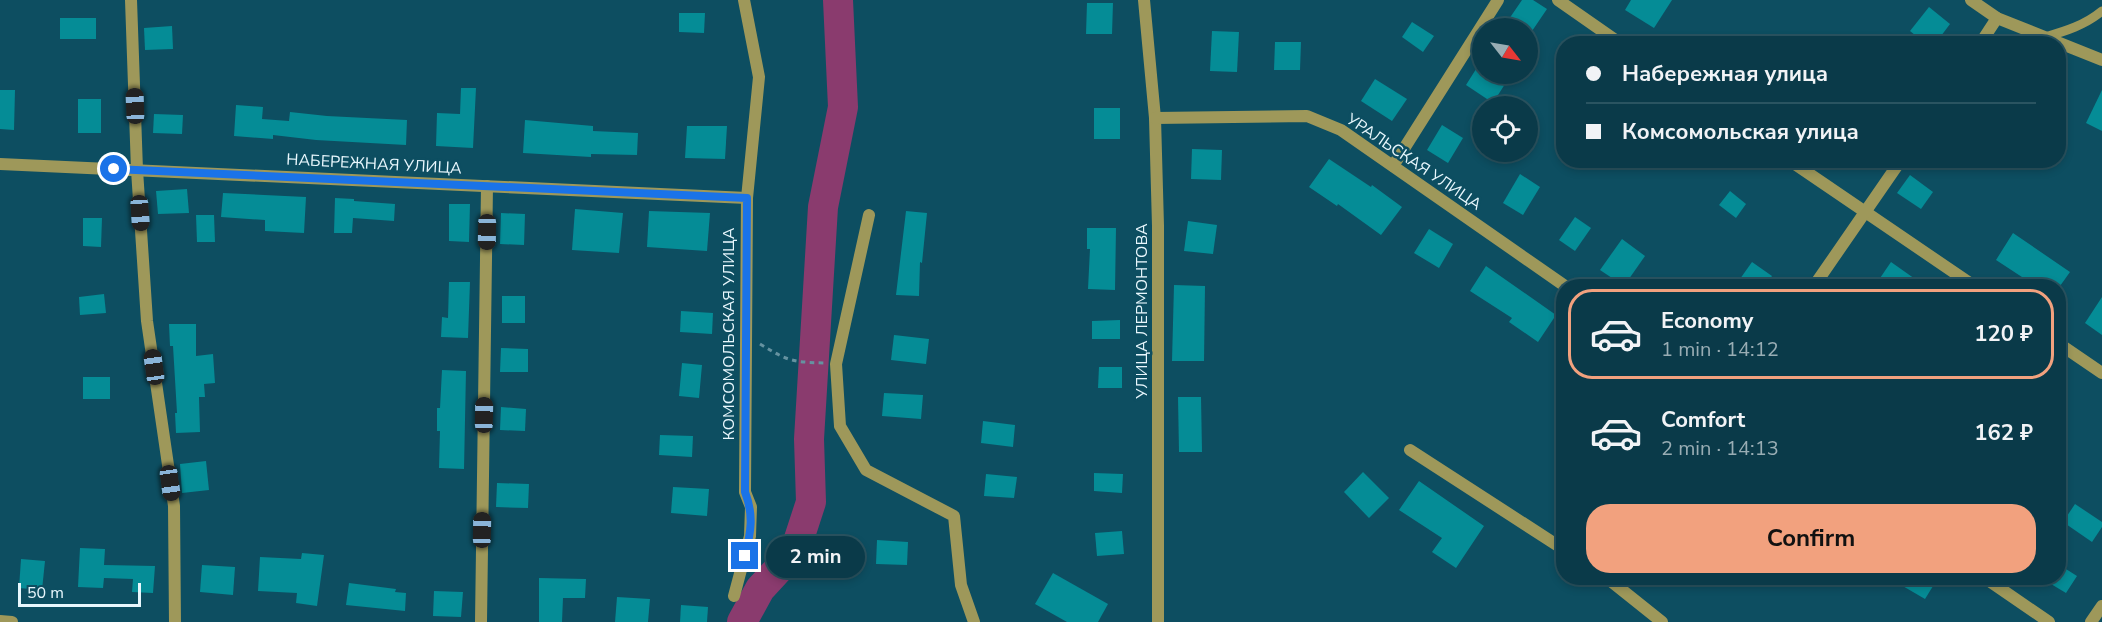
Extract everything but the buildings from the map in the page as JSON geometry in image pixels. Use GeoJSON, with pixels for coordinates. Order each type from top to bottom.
{"type":"FeatureCollection","features":[{"type":"Feature","properties":{"kind":"street"},"geometry":{"type":"LineString","coordinates":[[131,0],[137,170],[147,321],[174,506],[175,622]]}},
{"type":"Feature","properties":{"kind":"street","name":"КОМСОМОЛЬСКАЯ УЛИЦА"},"geometry":{"type":"LineString","coordinates":[[734,596],[750,536],[751,507],[745,492],[747,198],[759,76],[744,0]]}},
{"type":"Feature","properties":{"kind":"street","name":"УЛИЦА ЛЕРМОНТОВА"},"geometry":{"type":"LineString","coordinates":[[1144,0],[1155,118],[1158,226],[1158,622]]}},
{"type":"Feature","properties":{"kind":"street"},"geometry":{"type":"LineString","coordinates":[[1393,166],[1498,0]]}},
{"type":"Feature","properties":{"kind":"street"},"geometry":{"type":"LineString","coordinates":[[1558,0],[1610,36]]}},
{"type":"Feature","properties":{"kind":"street"},"geometry":{"type":"LineString","coordinates":[[1971,0],[1997,18],[2042,36]]}},
{"type":"Feature","properties":{"kind":"street"},"geometry":{"type":"LineString","coordinates":[[1985,36],[1997,18]]}},
{"type":"Feature","properties":{"kind":"street"},"geometry":{"type":"LineString","coordinates":[[2066,45],[2102,60]]}},
{"type":"Feature","properties":{"kind":"street","name":"УРАЛЬСКАЯ УЛИЦА"},"geometry":{"type":"LineString","coordinates":[[1155,118],[1307,116],[1341,130],[1556,280]]}},
{"type":"Feature","properties":{"kind":"street","name":"НАБЕРЕЖНАЯ УЛИЦА"},"geometry":{"type":"LineString","coordinates":[[0,164],[747,198]]}},
{"type":"Feature","properties":{"kind":"street"},"geometry":{"type":"LineString","coordinates":[[1800,168],[1964,279]]}},
{"type":"Feature","properties":{"kind":"street"},"geometry":{"type":"LineString","coordinates":[[1819,279],[1896,168]]}},
{"type":"Feature","properties":{"kind":"street"},"geometry":{"type":"LineString","coordinates":[[481,622],[487,186]]}},
{"type":"Feature","properties":{"kind":"street"},"geometry":{"type":"LineString","coordinates":[[869,215],[836,364],[840,426],[867,470],[954,516],[961,585],[974,622]]}},
{"type":"Feature","properties":{"kind":"street"},"geometry":{"type":"LineString","coordinates":[[2066,348],[2102,373]]}},
{"type":"Feature","properties":{"kind":"street"},"geometry":{"type":"LineString","coordinates":[[1410,450],[1556,544]]}},
{"type":"Feature","properties":{"kind":"street"},"geometry":{"type":"LineString","coordinates":[[1617,585],[1662,622]]}},
{"type":"Feature","properties":{"kind":"street"},"geometry":{"type":"LineString","coordinates":[[1995,585],[2049,622]]}},
{"type":"Feature","properties":{"kind":"street"},"geometry":{"type":"LineString","coordinates":[[2091,622],[2102,606]]}},
{"type":"Feature","properties":{"kind":"street"},"geometry":{"type":"LineString","coordinates":[[0,621],[12,622]]}},
{"type":"Feature","properties":{"kind":"lane"},"geometry":{"type":"LineString","coordinates":[[2048,36],[2077,27],[2092,20],[2102,11]]}},
{"type":"Feature","properties":{"kind":"path"},"geometry":{"type":"LineString","coordinates":[[746,335],[784,359],[821,363]]}},
{"type":"Feature","properties":{"kind":"waterway"},"geometry":{"type":"LineString","coordinates":[[742,622],[760,589],[795,551],[811,502],[809,439],[823,207],[843,107],[838,0]]}},
{"type":"Feature","properties":{"kind":"route"},"geometry":{"type":"LineString","coordinates":[[114,169],[747,198],[745,492],[751,507],[750,536],[745,556]]}}]}
